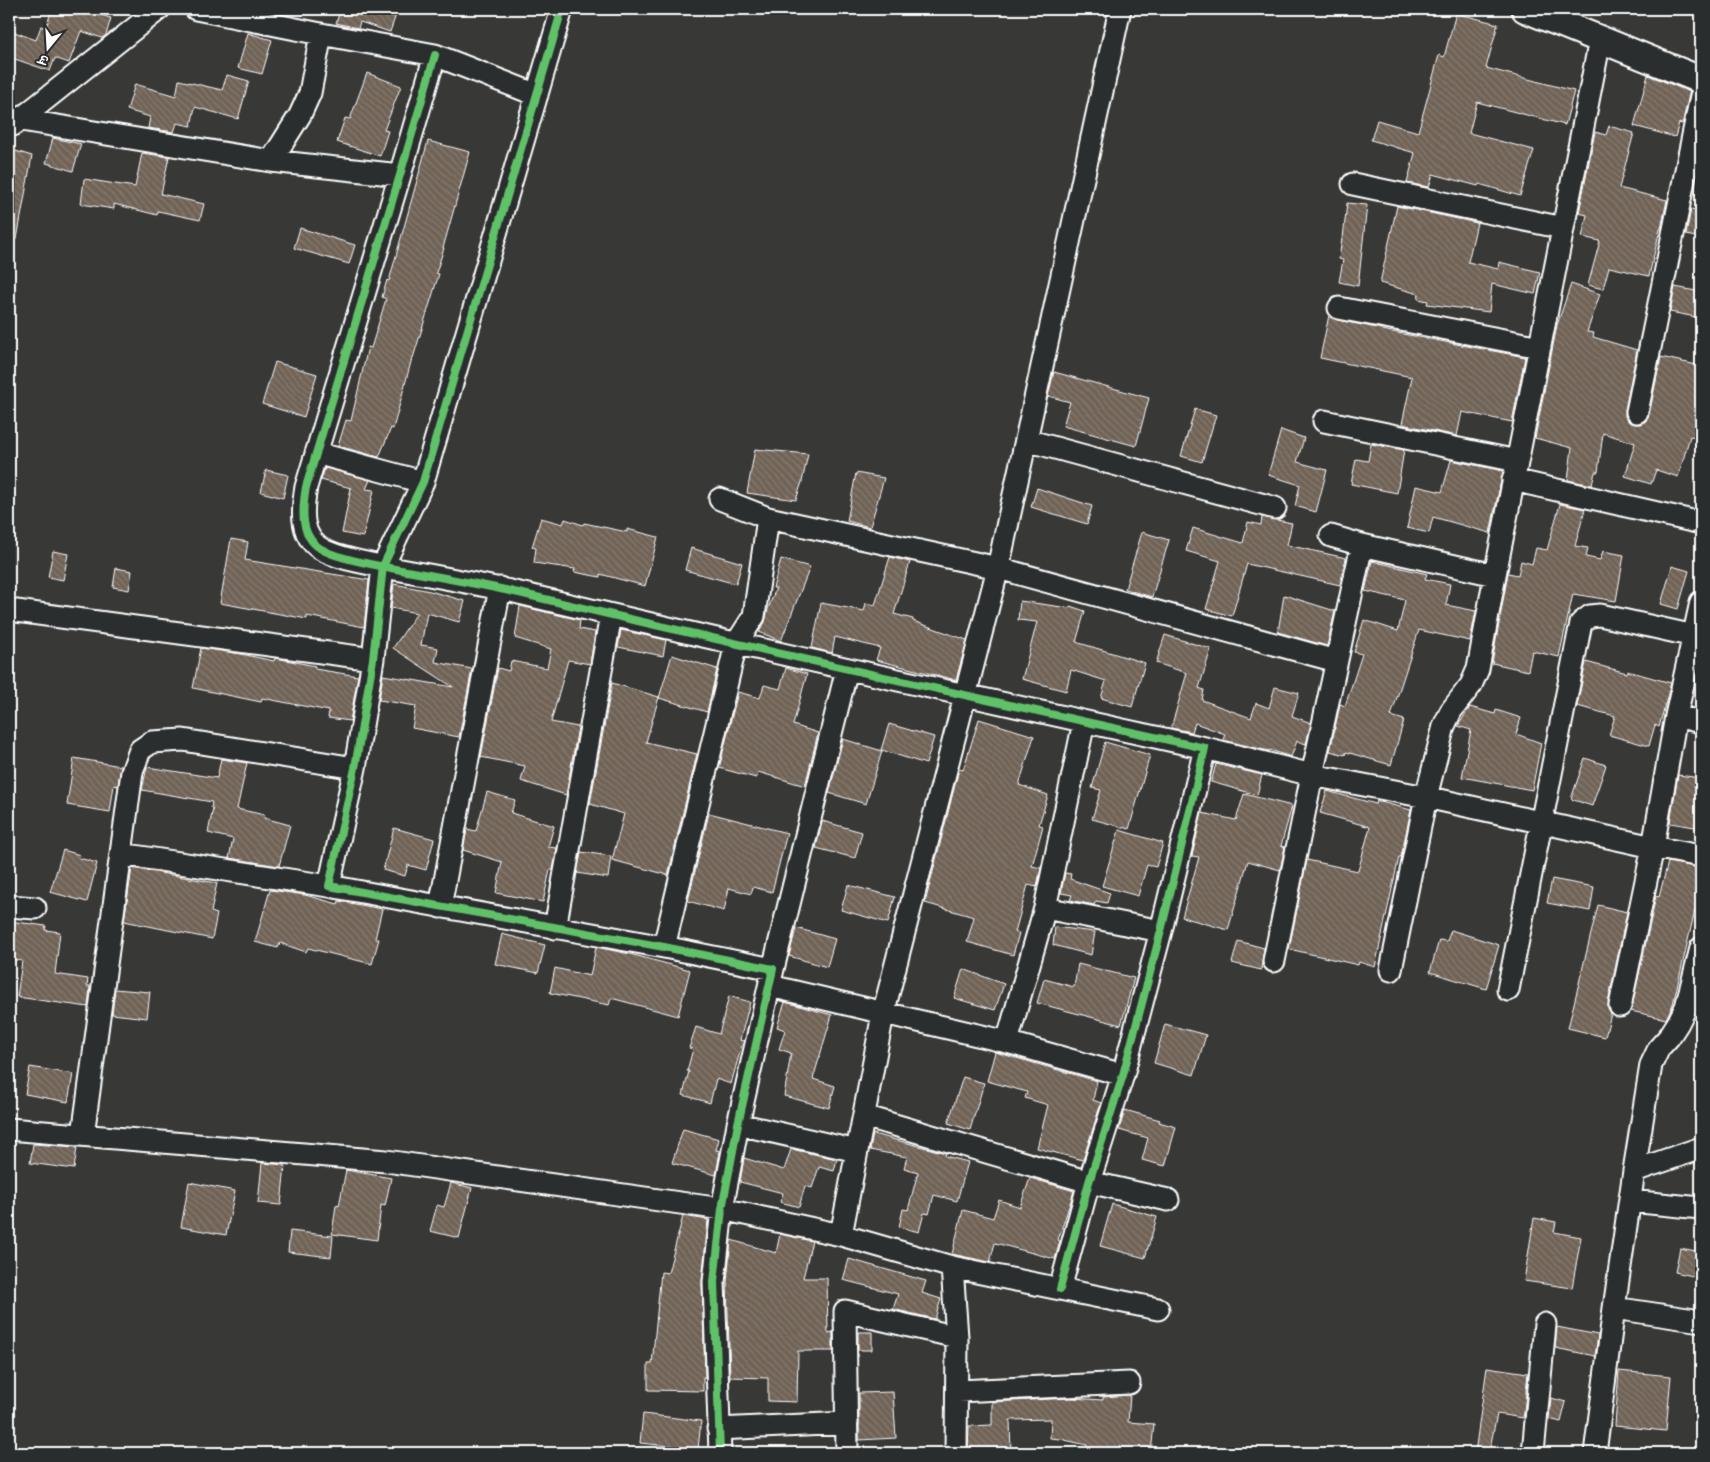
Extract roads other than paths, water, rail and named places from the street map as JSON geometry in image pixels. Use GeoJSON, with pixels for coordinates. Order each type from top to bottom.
{"type":"FeatureCollection","features":[{"type":"Feature","properties":{"kind":"street"},"geometry":{"type":"LineString","coordinates":[[12,122],[159,9]]}},
{"type":"Feature","properties":{"kind":"street"},"geometry":{"type":"LineString","coordinates":[[196,9],[435,55],[537,95]]}},
{"type":"Feature","properties":{"kind":"street"},"geometry":{"type":"LineString","coordinates":[[329,886],[355,768],[373,659],[383,566],[423,482],[562,9]]}},
{"type":"Feature","properties":{"kind":"street"},"geometry":{"type":"LineString","coordinates":[[841,1235],[883,1014],[998,568],[1120,9]]}},
{"type":"Feature","properties":{"kind":"street"},"geometry":{"type":"LineString","coordinates":[[1525,9],[1701,80]]}},
{"type":"Feature","properties":{"kind":"street"},"geometry":{"type":"LineString","coordinates":[[271,161],[300,115],[310,93],[321,34]]}},
{"type":"Feature","properties":{"kind":"street"},"geometry":{"type":"LineString","coordinates":[[1391,970],[1426,797],[1448,717],[1471,685],[1478,669],[1515,470],[1600,40]]}},
{"type":"Feature","properties":{"kind":"street"},"geometry":{"type":"LineString","coordinates":[[435,55],[306,486],[302,509],[304,525],[312,540],[324,551],[383,566],[500,588],[736,644],[1205,748],[1312,775],[1426,797],[1701,856]]}},
{"type":"Feature","properties":{"kind":"street"},"geometry":{"type":"LineString","coordinates":[[1636,412],[1701,96]]}},
{"type":"Feature","properties":{"kind":"street"},"geometry":{"type":"LineString","coordinates":[[12,122],[271,161],[400,175]]}},
{"type":"Feature","properties":{"kind":"street"},"geometry":{"type":"LineString","coordinates":[[1353,184],[1563,228]]}},
{"type":"Feature","properties":{"kind":"street"},"geometry":{"type":"LineString","coordinates":[[1339,308],[1540,347]]}},
{"type":"Feature","properties":{"kind":"street"},"geometry":{"type":"LineString","coordinates":[[1324,421],[1515,470],[1701,523]]}},
{"type":"Feature","properties":{"kind":"street"},"geometry":{"type":"LineString","coordinates":[[1026,440],[1275,508]]}},
{"type":"Feature","properties":{"kind":"street"},"geometry":{"type":"LineString","coordinates":[[316,453],[423,482]]}},
{"type":"Feature","properties":{"kind":"street"},"geometry":{"type":"LineString","coordinates":[[720,499],[768,518],[998,568],[1336,662]]}},
{"type":"Feature","properties":{"kind":"street"},"geometry":{"type":"LineString","coordinates":[[664,947],[736,644],[754,616],[768,518]]}},
{"type":"Feature","properties":{"kind":"street"},"geometry":{"type":"LineString","coordinates":[[1331,536],[1495,575]]}},
{"type":"Feature","properties":{"kind":"street"},"geometry":{"type":"LineString","coordinates":[[1274,961],[1362,544]]}},
{"type":"Feature","properties":{"kind":"street"},"geometry":{"type":"LineString","coordinates":[[440,907],[500,588]]}},
{"type":"Feature","properties":{"kind":"street"},"geometry":{"type":"LineString","coordinates":[[1620,1006],[1653,847],[1676,716],[1701,602]]}},
{"type":"Feature","properties":{"kind":"street"},"geometry":{"type":"LineString","coordinates":[[9,610],[373,659]]}},
{"type":"Feature","properties":{"kind":"street"},"geometry":{"type":"LineString","coordinates":[[555,928],[611,615]]}},
{"type":"Feature","properties":{"kind":"street"},"geometry":{"type":"LineString","coordinates":[[1508,990],[1581,623],[1590,616],[1600,616],[1694,636]]}},
{"type":"Feature","properties":{"kind":"street"},"geometry":{"type":"LineString","coordinates":[[720,1453],[714,1282],[722,1209],[738,1124],[771,978],[847,669]]}},
{"type":"Feature","properties":{"kind":"street"},"geometry":{"type":"LineString","coordinates":[[1676,716],[1701,722]]}},
{"type":"Feature","properties":{"kind":"street"},"geometry":{"type":"LineString","coordinates":[[1006,1042],[1045,908],[1084,722]]}},
{"type":"Feature","properties":{"kind":"street"},"geometry":{"type":"LineString","coordinates":[[82,1136],[132,772],[140,750],[152,742],[183,740],[355,768]]}},
{"type":"Feature","properties":{"kind":"street"},"geometry":{"type":"LineString","coordinates":[[1060,1289],[1089,1182],[1123,1075],[1161,931],[1205,748]]}},
{"type":"Feature","properties":{"kind":"street"},"geometry":{"type":"LineString","coordinates":[[121,854],[329,886],[664,947],[771,978],[883,1014],[1006,1042],[1123,1075]]}},
{"type":"Feature","properties":{"kind":"street"},"geometry":{"type":"LineString","coordinates":[[9,906],[35,908]]}},
{"type":"Feature","properties":{"kind":"street"},"geometry":{"type":"LineString","coordinates":[[1045,908],[1161,931]]}},
{"type":"Feature","properties":{"kind":"street"},"geometry":{"type":"LineString","coordinates":[[1595,1453],[1634,1171],[1652,1065],[1659,1048],[1669,1037],[1686,1007],[1701,948]]}},
{"type":"Feature","properties":{"kind":"street"},"geometry":{"type":"LineString","coordinates":[[864,1116],[1089,1182],[1168,1200]]}},
{"type":"Feature","properties":{"kind":"street"},"geometry":{"type":"LineString","coordinates":[[738,1124],[857,1151]]}},
{"type":"Feature","properties":{"kind":"street"},"geometry":{"type":"LineString","coordinates":[[9,1129],[386,1161],[722,1209],[841,1235],[952,1267],[1158,1309]]}},
{"type":"Feature","properties":{"kind":"street"},"geometry":{"type":"LineString","coordinates":[[1634,1171],[1701,1148]]}},
{"type":"Feature","properties":{"kind":"street"},"geometry":{"type":"LineString","coordinates":[[1630,1201],[1701,1208]]}},
{"type":"Feature","properties":{"kind":"street"},"geometry":{"type":"LineString","coordinates":[[952,1267],[957,1337],[956,1453]]}},
{"type":"Feature","properties":{"kind":"street"},"geometry":{"type":"LineString","coordinates":[[1614,1308],[1701,1321]]}},
{"type":"Feature","properties":{"kind":"street"},"geometry":{"type":"LineString","coordinates":[[847,1453],[845,1311],[957,1337]]}},
{"type":"Feature","properties":{"kind":"street"},"geometry":{"type":"LineString","coordinates":[[1533,1453],[1545,1324]]}},
{"type":"Feature","properties":{"kind":"street"},"geometry":{"type":"LineString","coordinates":[[958,1391],[1129,1383]]}},
{"type":"Feature","properties":{"kind":"street"},"geometry":{"type":"LineString","coordinates":[[718,1429],[847,1423]]}}]}
